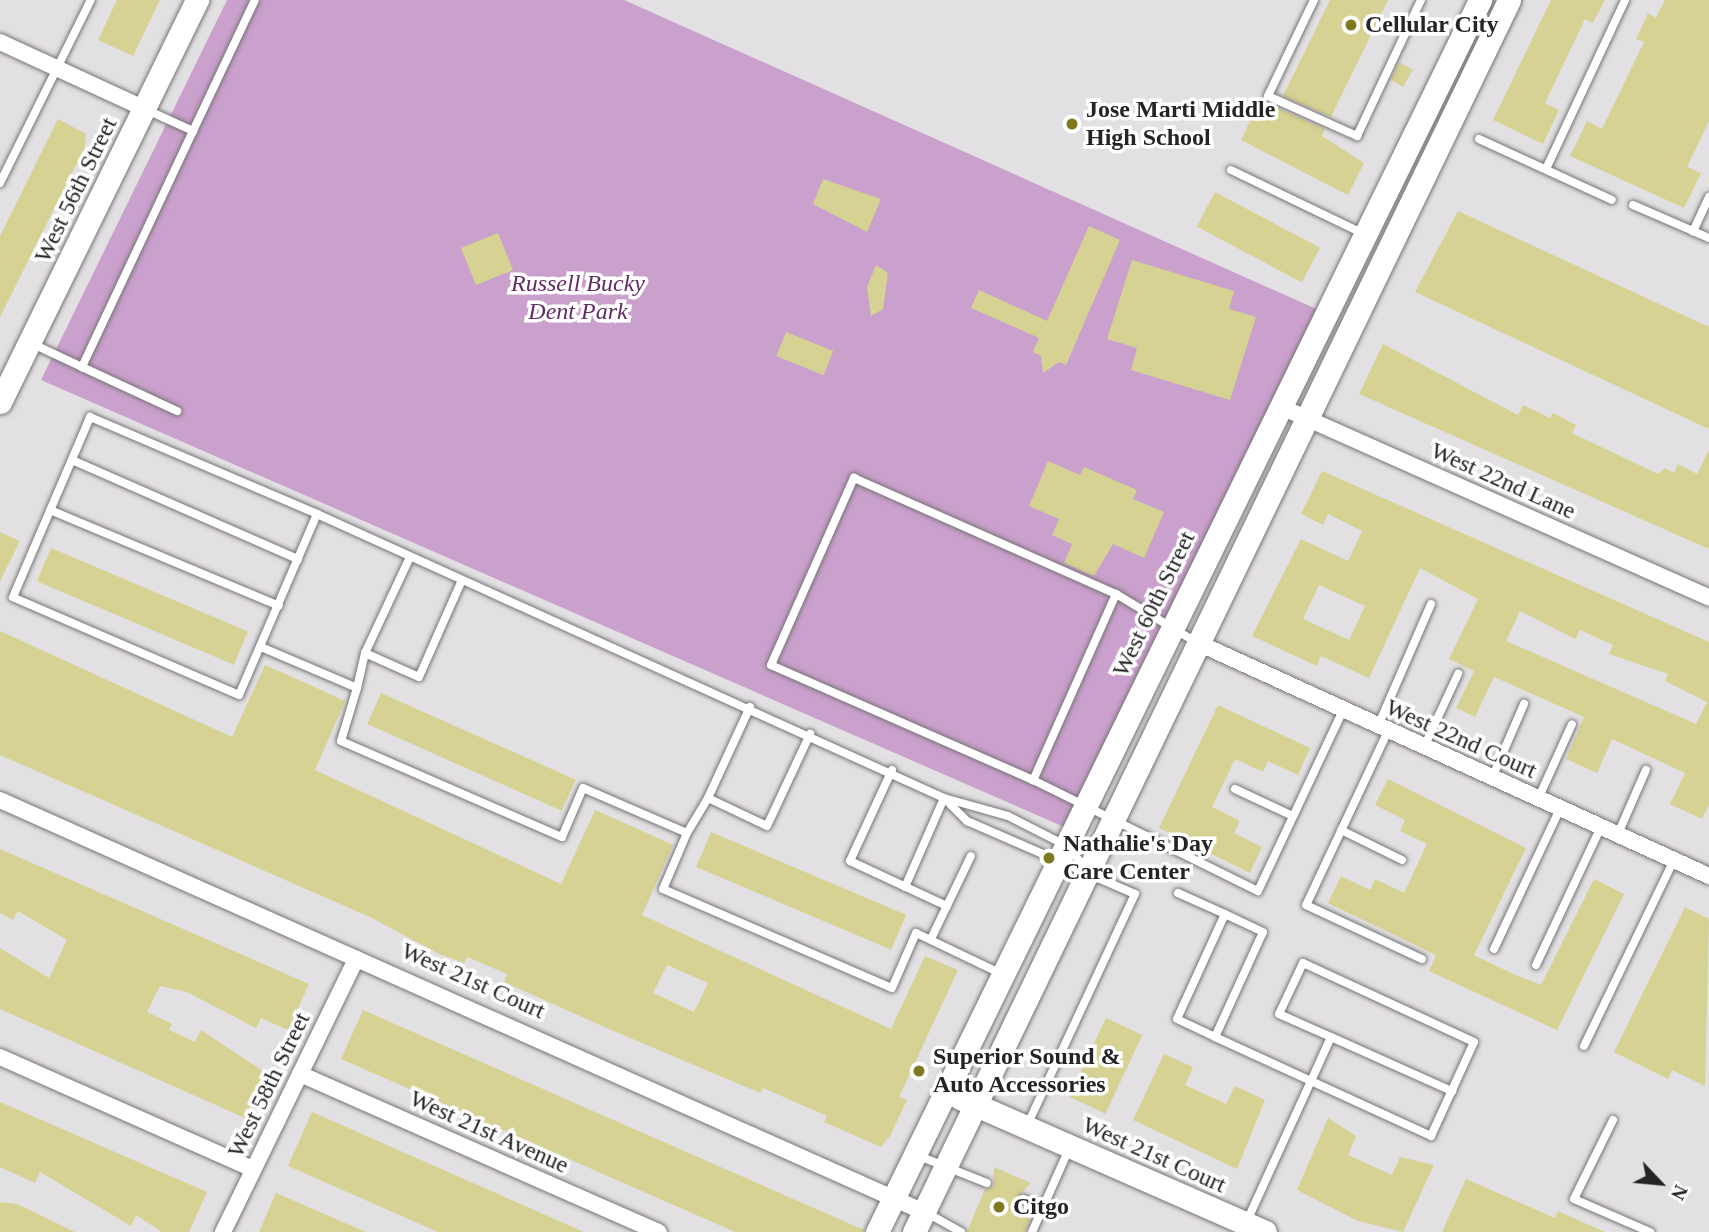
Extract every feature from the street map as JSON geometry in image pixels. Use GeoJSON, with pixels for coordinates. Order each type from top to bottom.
{"type":"FeatureCollection","features":[{"type":"Feature","properties":{"kind":"street","name":"West 56th Street"},"geometry":{"type":"LineString","coordinates":[[3,387],[30,342],[198,0]]}},
{"type":"Feature","properties":{"kind":"street","name":"West 60th Street"},"geometry":{"type":"LineString","coordinates":[[877,1232],[1000,973],[1061,854],[1362,233],[1480,0]]}},
{"type":"Feature","properties":{"kind":"street"},"geometry":{"type":"LineString","coordinates":[[919,1222],[1196,642],[1509,0]]}},
{"type":"Feature","properties":{"kind":"street"},"geometry":{"type":"LineString","coordinates":[[0,41],[145,109]]}},
{"type":"Feature","properties":{"kind":"street"},"geometry":{"type":"LineString","coordinates":[[1397,163],[1407,197],[1403,216]]}},
{"type":"Feature","properties":{"kind":"street","name":"West 22nd Lane"},"geometry":{"type":"LineString","coordinates":[[1279,406],[1709,597]]}},
{"type":"Feature","properties":{"kind":"street","name":"West 22nd Court"},"geometry":{"type":"LineString","coordinates":[[1196,642],[1674,860],[1708,871]]}},
{"type":"Feature","properties":{"kind":"street","name":"West 21st Court"},"geometry":{"type":"LineString","coordinates":[[0,800],[895,1195],[919,1222]]}},
{"type":"Feature","properties":{"kind":"street","name":"West 58th Street"},"geometry":{"type":"LineString","coordinates":[[223,1232],[356,959]]}},
{"type":"Feature","properties":{"kind":"street"},"geometry":{"type":"LineString","coordinates":[[0,1057],[253,1169]]}},
{"type":"Feature","properties":{"kind":"street","name":"West 21st Avenue"},"geometry":{"type":"LineString","coordinates":[[300,1074],[659,1232]]}},
{"type":"Feature","properties":{"kind":"street","name":"West 21st Court"},"geometry":{"type":"LineString","coordinates":[[945,1093],[1255,1228]]}},
{"type":"Feature","properties":{"kind":"lane"},"geometry":{"type":"LineString","coordinates":[[0,183],[91,0]]}},
{"type":"Feature","properties":{"kind":"lane"},"geometry":{"type":"LineString","coordinates":[[82,367],[255,0]]}},
{"type":"Feature","properties":{"kind":"lane"},"geometry":{"type":"LineString","coordinates":[[1314,0],[1268,96],[1357,136],[1420,0]]}},
{"type":"Feature","properties":{"kind":"lane"},"geometry":{"type":"LineString","coordinates":[[1546,169],[1625,0]]}},
{"type":"Feature","properties":{"kind":"lane"},"geometry":{"type":"LineString","coordinates":[[145,109],[193,131]]}},
{"type":"Feature","properties":{"kind":"lane"},"geometry":{"type":"LineString","coordinates":[[1479,139],[1612,200]]}},
{"type":"Feature","properties":{"kind":"lane"},"geometry":{"type":"LineString","coordinates":[[1231,170],[1362,233]]}},
{"type":"Feature","properties":{"kind":"lane"},"geometry":{"type":"LineString","coordinates":[[1693,231],[1709,197]]}},
{"type":"Feature","properties":{"kind":"lane"},"geometry":{"type":"LineString","coordinates":[[1633,205],[1709,238]]}},
{"type":"Feature","properties":{"kind":"lane"},"geometry":{"type":"LineString","coordinates":[[30,342],[177,411]]}},
{"type":"Feature","properties":{"kind":"lane"},"geometry":{"type":"LineString","coordinates":[[317,514],[239,695],[13,597],[90,417],[317,514],[892,770],[944,798],[1008,816],[1061,854],[1135,894],[1027,1127]]}},
{"type":"Feature","properties":{"kind":"lane"},"geometry":{"type":"LineString","coordinates":[[72,460],[298,559]]}},
{"type":"Feature","properties":{"kind":"lane"},"geometry":{"type":"LineString","coordinates":[[1196,642],[1173,624],[1116,594],[853,478],[771,665],[1033,780],[1111,823],[1258,891],[1343,710]]}},
{"type":"Feature","properties":{"kind":"lane"},"geometry":{"type":"LineString","coordinates":[[50,510],[279,606]]}},
{"type":"Feature","properties":{"kind":"lane"},"geometry":{"type":"LineString","coordinates":[[410,557],[365,653],[341,741],[562,836],[583,788],[687,834]]}},
{"type":"Feature","properties":{"kind":"lane"},"geometry":{"type":"LineString","coordinates":[[365,653],[419,677],[461,580]]}},
{"type":"Feature","properties":{"kind":"lane"},"geometry":{"type":"LineString","coordinates":[[1033,780],[1116,594]]}},
{"type":"Feature","properties":{"kind":"lane"},"geometry":{"type":"LineString","coordinates":[[1422,959],[1306,905],[1342,830],[1431,604]]}},
{"type":"Feature","properties":{"kind":"lane"},"geometry":{"type":"LineString","coordinates":[[261,647],[357,688]]}},
{"type":"Feature","properties":{"kind":"lane"},"geometry":{"type":"LineString","coordinates":[[1424,747],[1458,674]]}},
{"type":"Feature","properties":{"kind":"lane"},"geometry":{"type":"LineString","coordinates":[[1492,778],[1524,704]]}},
{"type":"Feature","properties":{"kind":"lane"},"geometry":{"type":"LineString","coordinates":[[750,707],[663,889],[892,988],[916,933],[1000,973]]}},
{"type":"Feature","properties":{"kind":"lane"},"geometry":{"type":"LineString","coordinates":[[1538,799],[1572,724]]}},
{"type":"Feature","properties":{"kind":"lane"},"geometry":{"type":"LineString","coordinates":[[708,798],[767,826],[810,734]]}},
{"type":"Feature","properties":{"kind":"lane"},"geometry":{"type":"LineString","coordinates":[[892,770],[850,861],[947,906]]}},
{"type":"Feature","properties":{"kind":"lane"},"geometry":{"type":"LineString","coordinates":[[1618,834],[1646,771]]}},
{"type":"Feature","properties":{"kind":"lane"},"geometry":{"type":"LineString","coordinates":[[1235,789],[1293,816]]}},
{"type":"Feature","properties":{"kind":"lane"},"geometry":{"type":"LineString","coordinates":[[944,798],[967,821],[1061,854],[1087,869]]}},
{"type":"Feature","properties":{"kind":"lane"},"geometry":{"type":"LineString","coordinates":[[905,887],[944,798]]}},
{"type":"Feature","properties":{"kind":"lane"},"geometry":{"type":"LineString","coordinates":[[1494,949],[1560,809]]}},
{"type":"Feature","properties":{"kind":"lane"},"geometry":{"type":"LineString","coordinates":[[1536,965],[1601,827]]}},
{"type":"Feature","properties":{"kind":"lane"},"geometry":{"type":"LineString","coordinates":[[1342,830],[1402,860]]}},
{"type":"Feature","properties":{"kind":"lane"},"geometry":{"type":"LineString","coordinates":[[931,939],[971,856]]}},
{"type":"Feature","properties":{"kind":"lane"},"geometry":{"type":"LineString","coordinates":[[1584,1046],[1674,860]]}},
{"type":"Feature","properties":{"kind":"lane"},"geometry":{"type":"LineString","coordinates":[[1178,893],[1263,932],[1215,1037]]}},
{"type":"Feature","properties":{"kind":"lane"},"geometry":{"type":"LineString","coordinates":[[1225,914],[1177,1019],[1431,1136],[1452,1091],[1474,1042],[1303,963],[1279,1014],[1452,1091]]}},
{"type":"Feature","properties":{"kind":"lane"},"geometry":{"type":"LineString","coordinates":[[1255,1228],[1311,1081],[1331,1037]]}},
{"type":"Feature","properties":{"kind":"lane"},"geometry":{"type":"LineString","coordinates":[[1613,1120],[1574,1199],[1650,1232]]}},
{"type":"Feature","properties":{"kind":"lane"},"geometry":{"type":"LineString","coordinates":[[1032,1232],[1071,1147]]}},
{"type":"Feature","properties":{"kind":"lane"},"geometry":{"type":"LineString","coordinates":[[916,1154],[987,1183]]}},
{"type":"Feature","properties":{"kind":"lane"},"geometry":{"type":"LineString","coordinates":[[1023,1199],[1043,1208]]}},
{"type":"Feature","properties":{"kind":"lane"},"geometry":{"type":"LineString","coordinates":[[919,1222],[961,1232]]}},
{"type":"Feature","properties":{"kind":"green space","name":"Russell Bucky Dent Park"},"geometry":{"type":"Polygon","coordinates":[[[227,0],[624,0],[1323,312],[1078,833],[41,380],[227,0]]]}},
{"type":"Feature","properties":{"kind":"building"},"geometry":{"type":"Polygon","coordinates":[[[117,0],[160,0],[133,56],[98,40],[117,0]]]}},
{"type":"Feature","properties":{"kind":"building"},"geometry":{"type":"Polygon","coordinates":[[[1330,0],[1388,0],[1331,117],[1283,96],[1330,0]]]}},
{"type":"Feature","properties":{"kind":"building"},"geometry":{"type":"Polygon","coordinates":[[[1551,0],[1605,0],[1593,23],[1585,19],[1545,103],[1559,110],[1543,144],[1493,120],[1551,0]]]}},
{"type":"Feature","properties":{"kind":"building"},"geometry":{"type":"Polygon","coordinates":[[[1665,0],[1709,0],[1709,121],[1687,167],[1701,173],[1684,208],[1570,156],[1587,121],[1602,129],[1644,42],[1636,39],[1648,13],[1656,18],[1665,0]]]}},
{"type":"Feature","properties":{"kind":"building"},"geometry":{"type":"Polygon","coordinates":[[[1399,62],[1413,70],[1403,87],[1391,80],[1399,62]]]}},
{"type":"Feature","properties":{"kind":"building"},"geometry":{"type":"Polygon","coordinates":[[[1257,106],[1274,114],[1278,108],[1325,129],[1322,136],[1364,163],[1348,195],[1241,140],[1257,106]]]}},
{"type":"Feature","properties":{"kind":"building"},"geometry":{"type":"Polygon","coordinates":[[[58,119],[86,134],[85,147],[0,317],[0,236],[58,119]]]}},
{"type":"Feature","properties":{"kind":"building"},"geometry":{"type":"Polygon","coordinates":[[[823,179],[881,199],[867,232],[813,204],[823,179]]]}},
{"type":"Feature","properties":{"kind":"building"},"geometry":{"type":"Polygon","coordinates":[[[1215,192],[1320,248],[1302,282],[1197,226],[1215,192]]]}},
{"type":"Feature","properties":{"kind":"building"},"geometry":{"type":"Polygon","coordinates":[[[1458,211],[1709,327],[1709,429],[1415,292],[1458,211]]]}},
{"type":"Feature","properties":{"kind":"building"},"geometry":{"type":"Polygon","coordinates":[[[1089,226],[1120,240],[1066,365],[1059,362],[1043,373],[1041,356],[1033,352],[1039,338],[971,308],[979,290],[1047,321],[1089,226]]]}},
{"type":"Feature","properties":{"kind":"building"},"geometry":{"type":"Polygon","coordinates":[[[498,233],[513,270],[476,285],[461,248],[498,233]]]}},
{"type":"Feature","properties":{"kind":"building"},"geometry":{"type":"Polygon","coordinates":[[[1132,260],[1234,291],[1229,309],[1256,317],[1230,400],[1131,370],[1137,348],[1107,339],[1132,260]]]}},
{"type":"Feature","properties":{"kind":"building"},"geometry":{"type":"Polygon","coordinates":[[[876,265],[888,273],[883,309],[871,316],[867,287],[876,265]]]}},
{"type":"Feature","properties":{"kind":"building"},"geometry":{"type":"Polygon","coordinates":[[[786,332],[833,351],[824,375],[776,356],[786,332]]]}},
{"type":"Feature","properties":{"kind":"building"},"geometry":{"type":"Polygon","coordinates":[[[1383,344],[1518,415],[1523,405],[1550,418],[1553,413],[1576,425],[1572,433],[1658,474],[1665,468],[1674,473],[1678,464],[1697,474],[1709,450],[1709,549],[1359,394],[1383,344]]]}},
{"type":"Feature","properties":{"kind":"building"},"geometry":{"type":"Polygon","coordinates":[[[1048,461],[1080,475],[1084,467],[1137,490],[1133,499],[1164,512],[1144,558],[1113,544],[1094,576],[1064,563],[1072,544],[1052,535],[1059,519],[1029,506],[1048,461]]]}},
{"type":"Feature","properties":{"kind":"building"},"geometry":{"type":"Polygon","coordinates":[[[1322,471],[1709,642],[1709,805],[1702,819],[1670,804],[1685,773],[1612,739],[1597,773],[1566,759],[1584,717],[1494,677],[1475,717],[1456,708],[1474,671],[1449,659],[1478,599],[1420,568],[1369,678],[1321,656],[1317,666],[1252,636],[1301,539],[1348,561],[1362,531],[1328,514],[1323,525],[1301,514],[1322,471]],[[1319,585],[1303,619],[1349,640],[1365,606],[1319,585]],[[1520,611],[1506,641],[1696,724],[1707,702],[1665,681],[1668,674],[1609,654],[1613,645],[1580,630],[1575,639],[1520,611]]]}},
{"type":"Feature","properties":{"kind":"building"},"geometry":{"type":"Polygon","coordinates":[[[0,532],[20,541],[0,581],[0,532]]]}},
{"type":"Feature","properties":{"kind":"building"},"geometry":{"type":"Polygon","coordinates":[[[51,548],[248,632],[234,665],[37,581],[51,548]]]}},
{"type":"Feature","properties":{"kind":"building"},"geometry":{"type":"Polygon","coordinates":[[[0,631],[232,737],[265,665],[345,701],[315,770],[561,884],[595,810],[673,845],[642,915],[891,1029],[925,956],[958,970],[899,1097],[907,1100],[890,1136],[881,1147],[824,1122],[827,1116],[763,1088],[760,1093],[609,1029],[504,982],[507,974],[467,957],[464,963],[439,954],[370,917],[0,755],[0,631]],[[667,965],[653,993],[694,1012],[708,983],[667,965]]]}},
{"type":"Feature","properties":{"kind":"building"},"geometry":{"type":"Polygon","coordinates":[[[381,693],[576,780],[562,811],[367,724],[381,693]]]}},
{"type":"Feature","properties":{"kind":"building"},"geometry":{"type":"Polygon","coordinates":[[[1218,705],[1310,748],[1298,775],[1268,761],[1263,772],[1235,759],[1212,807],[1240,821],[1234,833],[1262,847],[1250,873],[1159,828],[1218,705]]]}},
{"type":"Feature","properties":{"kind":"building"},"geometry":{"type":"Polygon","coordinates":[[[1388,779],[1526,848],[1474,955],[1541,985],[1594,879],[1624,894],[1557,1030],[1429,971],[1436,955],[1328,903],[1341,876],[1370,890],[1375,879],[1404,893],[1427,844],[1400,831],[1405,820],[1375,805],[1388,779]]]}},
{"type":"Feature","properties":{"kind":"building"},"geometry":{"type":"Polygon","coordinates":[[[711,832],[906,915],[891,950],[696,867],[711,832]]]}},
{"type":"Feature","properties":{"kind":"building"},"geometry":{"type":"Polygon","coordinates":[[[0,849],[309,984],[288,1030],[261,1018],[256,1028],[187,992],[160,986],[147,1012],[172,1024],[169,1030],[195,1042],[201,1030],[266,1073],[245,1118],[0,1009],[0,948],[49,978],[67,940],[18,911],[13,920],[0,913],[0,849]]]}},
{"type":"Feature","properties":{"kind":"building"},"geometry":{"type":"Polygon","coordinates":[[[1685,907],[1709,919],[1705,1086],[1672,1070],[1668,1079],[1614,1052],[1685,907]]]}},
{"type":"Feature","properties":{"kind":"building"},"geometry":{"type":"Polygon","coordinates":[[[363,1010],[864,1230],[735,1232],[341,1059],[363,1010]]]}},
{"type":"Feature","properties":{"kind":"building"},"geometry":{"type":"Polygon","coordinates":[[[1106,1018],[1142,1035],[1105,1114],[1069,1097],[1106,1018]]]}},
{"type":"Feature","properties":{"kind":"building"},"geometry":{"type":"Polygon","coordinates":[[[1164,1054],[1193,1067],[1185,1085],[1226,1104],[1235,1086],[1265,1100],[1237,1169],[1133,1120],[1164,1054]]]}},
{"type":"Feature","properties":{"kind":"building"},"geometry":{"type":"Polygon","coordinates":[[[0,1102],[207,1192],[189,1232],[162,1232],[136,1215],[131,1226],[40,1172],[35,1183],[0,1167],[0,1102]]]}},
{"type":"Feature","properties":{"kind":"building"},"geometry":{"type":"Polygon","coordinates":[[[312,1112],[584,1232],[438,1232],[288,1166],[312,1112]]]}},
{"type":"Feature","properties":{"kind":"building"},"geometry":{"type":"Polygon","coordinates":[[[1328,1118],[1356,1136],[1348,1155],[1392,1175],[1400,1157],[1434,1165],[1403,1232],[1358,1221],[1297,1190],[1328,1118]]]}},
{"type":"Feature","properties":{"kind":"building","name":"Citgo"},"geometry":{"type":"Polygon","coordinates":[[[994,1167],[1031,1183],[1016,1199],[1017,1214],[1030,1219],[1025,1232],[967,1232],[985,1189],[993,1186],[994,1167]]]}},
{"type":"Feature","properties":{"kind":"building"},"geometry":{"type":"Polygon","coordinates":[[[1466,1179],[1555,1218],[1558,1211],[1605,1232],[1442,1232],[1466,1179]]]}},
{"type":"Feature","properties":{"kind":"building"},"geometry":{"type":"Polygon","coordinates":[[[276,1193],[366,1232],[259,1232],[276,1193]]]}},
{"type":"Feature","properties":{"kind":"building"},"geometry":{"type":"Polygon","coordinates":[[[0,1202],[17,1204],[75,1232],[0,1232],[0,1202]]]}},
{"type":"Feature","properties":{"kind":"place","name":"Cellular City"},"geometry":{"type":"Point","coordinates":[1351,25]}},
{"type":"Feature","properties":{"kind":"place","name":"Jose Marti Middle High School"},"geometry":{"type":"Point","coordinates":[1072,124]}},
{"type":"Feature","properties":{"kind":"place","name":"Nathalie's Day Care Center"},"geometry":{"type":"Point","coordinates":[1049,858]}},
{"type":"Feature","properties":{"kind":"place","name":"Superior Sound & Auto Accessories"},"geometry":{"type":"Point","coordinates":[919,1071]}},
{"type":"Feature","properties":{"kind":"place","name":"Citgo"},"geometry":{"type":"Point","coordinates":[999,1207]}}]}
